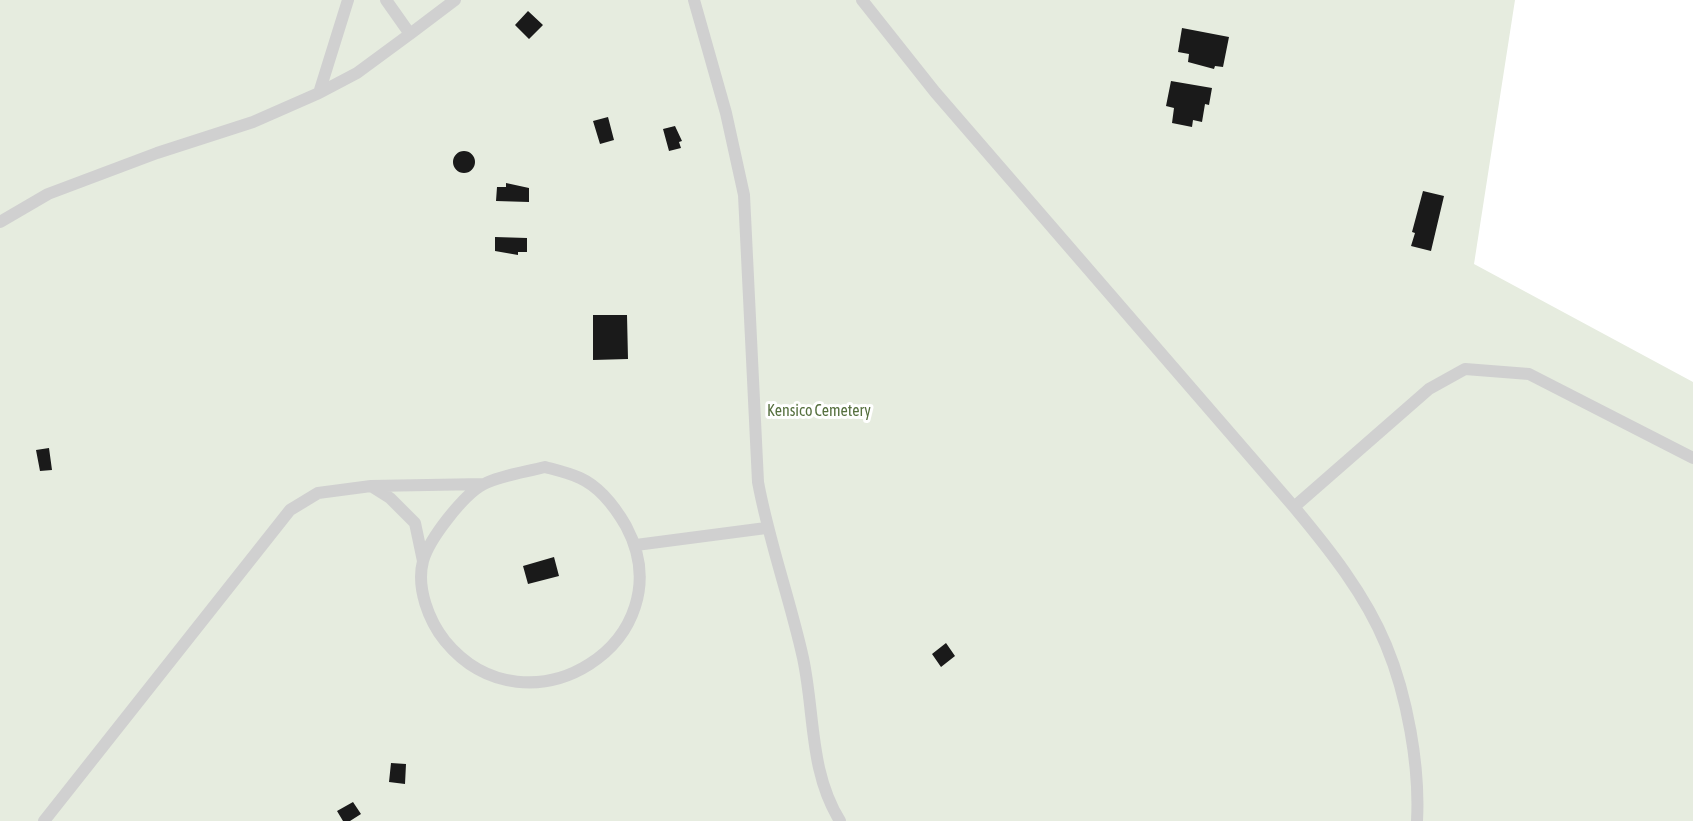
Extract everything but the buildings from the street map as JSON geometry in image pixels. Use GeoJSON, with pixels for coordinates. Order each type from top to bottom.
{"type":"FeatureCollection","features":[{"type":"Feature","properties":{"kind":"lane"},"geometry":{"type":"LineString","coordinates":[[319,93],[348,0]]}},
{"type":"Feature","properties":{"kind":"lane"},"geometry":{"type":"LineString","coordinates":[[386,0],[410,34]]}},
{"type":"Feature","properties":{"kind":"lane"},"geometry":{"type":"LineString","coordinates":[[0,222],[48,194],[157,153],[253,122],[319,93],[357,74],[455,0]]}},
{"type":"Feature","properties":{"kind":"lane"},"geometry":{"type":"LineString","coordinates":[[694,0],[726,113],[744,195],[758,482],[766,528],[803,659],[817,766],[832,809],[840,821]]}},
{"type":"Feature","properties":{"kind":"lane"},"geometry":{"type":"LineString","coordinates":[[862,0],[935,92],[1294,507],[1327,547],[1357,591],[1386,645],[1404,705],[1414,756],[1417,821]]}},
{"type":"Feature","properties":{"kind":"lane"},"geometry":{"type":"LineString","coordinates":[[1294,507],[1429,389],[1465,369],[1529,374],[1693,458]]}},
{"type":"Feature","properties":{"kind":"lane"},"geometry":{"type":"LineString","coordinates":[[44,821],[290,510],[318,493],[371,486],[484,484],[545,467],[581,478],[614,505],[636,545],[639,585],[630,622],[602,658],[569,677],[530,684],[492,678],[459,658],[435,628],[422,592],[423,561],[415,524],[390,498],[371,486]]}},
{"type":"Feature","properties":{"kind":"lane"},"geometry":{"type":"LineString","coordinates":[[423,561],[448,517],[465,497],[484,484]]}},
{"type":"Feature","properties":{"kind":"lane"},"geometry":{"type":"LineString","coordinates":[[636,545],[766,528]]}},
{"type":"Feature","properties":{"kind":"green space","name":"Kensico Cemetery"},"geometry":{"type":"Polygon","coordinates":[[[0,0],[1515,0],[1474,264],[1693,382],[1693,821],[0,821],[0,0]]]}}]}
